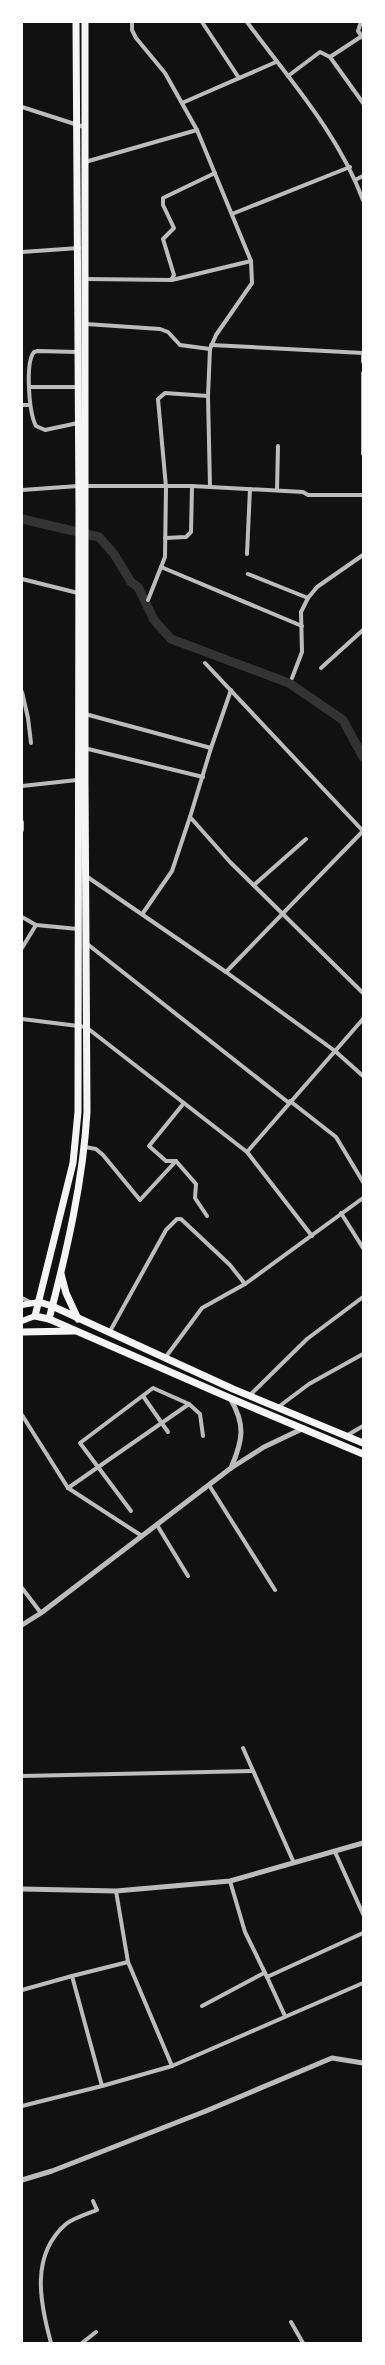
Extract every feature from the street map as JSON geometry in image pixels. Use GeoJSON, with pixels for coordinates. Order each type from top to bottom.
{"type":"FeatureCollection","features":[{"type":"Feature","properties":{"kind":"highway"},"geometry":{"type":"LineString","coordinates":[[76,22],[77,387],[82,486]]}},
{"type":"Feature","properties":{"kind":"highway"},"geometry":{"type":"LineString","coordinates":[[85,22],[84,162],[86,324],[81,577],[86,943],[83,1026],[78,1112],[73,1164],[35,1316],[49,1319],[363,1454]]}},
{"type":"Feature","properties":{"kind":"highway"},"geometry":{"type":"LineString","coordinates":[[49,1319],[85,1146],[87,1112],[78,929],[78,593],[81,577]]}},
{"type":"Feature","properties":{"kind":"highway"},"geometry":{"type":"LineString","coordinates":[[60,1272],[66,1293],[78,1319]]}},
{"type":"Feature","properties":{"kind":"highway"},"geometry":{"type":"LineString","coordinates":[[39,1302],[52,1306],[109,1334],[249,1396],[363,1443]]}},
{"type":"Feature","properties":{"kind":"highway"},"geometry":{"type":"LineString","coordinates":[[22,1332],[76,1331]]}},
{"type":"Feature","properties":{"kind":"main road"},"geometry":{"type":"LineString","coordinates":[[22,1305],[30,1302],[39,1302]]}},
{"type":"Feature","properties":{"kind":"main road"},"geometry":{"type":"LineString","coordinates":[[22,1321],[35,1316]]}},
{"type":"Feature","properties":{"kind":"street"},"geometry":{"type":"LineString","coordinates":[[132,22],[132,30],[136,38],[166,73],[197,130],[251,262],[252,282],[210,347],[208,396],[210,487]]}},
{"type":"Feature","properties":{"kind":"street"},"geometry":{"type":"LineString","coordinates":[[202,22],[239,78]]}},
{"type":"Feature","properties":{"kind":"street"},"geometry":{"type":"LineString","coordinates":[[247,22],[288,76],[350,167],[363,200]]}},
{"type":"Feature","properties":{"kind":"street"},"geometry":{"type":"LineString","coordinates":[[330,58],[362,37],[358,31],[361,22]]}},
{"type":"Feature","properties":{"kind":"street"},"geometry":{"type":"LineString","coordinates":[[288,76],[320,52],[330,58],[363,104]]}},
{"type":"Feature","properties":{"kind":"street"},"geometry":{"type":"LineString","coordinates":[[182,103],[276,62]]}},
{"type":"Feature","properties":{"kind":"street"},"geometry":{"type":"LineString","coordinates":[[22,107],[84,127]]}},
{"type":"Feature","properties":{"kind":"street"},"geometry":{"type":"LineString","coordinates":[[84,162],[197,130]]}},
{"type":"Feature","properties":{"kind":"street"},"geometry":{"type":"LineString","coordinates":[[232,214],[350,167]]}},
{"type":"Feature","properties":{"kind":"street"},"geometry":{"type":"LineString","coordinates":[[171,280],[174,275],[163,239],[174,228],[163,205],[163,198],[215,173]]}},
{"type":"Feature","properties":{"kind":"street"},"geometry":{"type":"LineString","coordinates":[[355,180],[363,176]]}},
{"type":"Feature","properties":{"kind":"street"},"geometry":{"type":"LineString","coordinates":[[22,252],[86,248]]}},
{"type":"Feature","properties":{"kind":"street"},"geometry":{"type":"LineString","coordinates":[[86,279],[171,280],[251,262]]}},
{"type":"Feature","properties":{"kind":"street"},"geometry":{"type":"LineString","coordinates":[[86,324],[160,329],[168,332],[180,345],[363,353],[363,362]]}},
{"type":"Feature","properties":{"kind":"street"},"geometry":{"type":"LineString","coordinates":[[77,352],[34,352],[29,359],[30,405],[34,422],[42,430],[78,423]]}},
{"type":"Feature","properties":{"kind":"street"},"geometry":{"type":"LineString","coordinates":[[363,373],[363,454]]}},
{"type":"Feature","properties":{"kind":"street"},"geometry":{"type":"LineString","coordinates":[[30,387],[77,387]]}},
{"type":"Feature","properties":{"kind":"street"},"geometry":{"type":"LineString","coordinates":[[148,600],[165,557],[166,487],[160,396],[165,393],[208,396]]}},
{"type":"Feature","properties":{"kind":"street"},"geometry":{"type":"LineString","coordinates":[[22,405],[30,405]]}},
{"type":"Feature","properties":{"kind":"street"},"geometry":{"type":"LineString","coordinates":[[277,490],[278,446]]}},
{"type":"Feature","properties":{"kind":"street"},"geometry":{"type":"LineString","coordinates":[[22,490],[82,486],[192,486],[303,492],[308,495],[363,495]]}},
{"type":"Feature","properties":{"kind":"street"},"geometry":{"type":"LineString","coordinates":[[165,538],[186,537],[191,532],[192,486]]}},
{"type":"Feature","properties":{"kind":"street"},"geometry":{"type":"LineString","coordinates":[[247,554],[250,489]]}},
{"type":"Feature","properties":{"kind":"street"},"geometry":{"type":"LineString","coordinates":[[292,678],[302,652],[302,612],[308,598],[317,587],[361,556],[363,562]]}},
{"type":"Feature","properties":{"kind":"street"},"geometry":{"type":"LineString","coordinates":[[161,567],[302,626]]}},
{"type":"Feature","properties":{"kind":"street"},"geometry":{"type":"LineString","coordinates":[[248,574],[308,598]]}},
{"type":"Feature","properties":{"kind":"street"},"geometry":{"type":"LineString","coordinates":[[22,579],[78,593]]}},
{"type":"Feature","properties":{"kind":"street"},"geometry":{"type":"LineString","coordinates":[[321,668],[363,630]]}},
{"type":"Feature","properties":{"kind":"street"},"geometry":{"type":"LineString","coordinates":[[205,662],[363,831],[226,972]]}},
{"type":"Feature","properties":{"kind":"street"},"geometry":{"type":"LineString","coordinates":[[143,913],[172,871],[231,690]]}},
{"type":"Feature","properties":{"kind":"street"},"geometry":{"type":"LineString","coordinates":[[22,692],[28,718],[31,742]]}},
{"type":"Feature","properties":{"kind":"street"},"geometry":{"type":"LineString","coordinates":[[84,714],[211,748]]}},
{"type":"Feature","properties":{"kind":"street"},"geometry":{"type":"LineString","coordinates":[[84,748],[203,777]]}},
{"type":"Feature","properties":{"kind":"street"},"geometry":{"type":"LineString","coordinates":[[22,786],[77,780]]}},
{"type":"Feature","properties":{"kind":"street"},"geometry":{"type":"LineString","coordinates":[[190,817],[230,862],[283,912],[363,993]]}},
{"type":"Feature","properties":{"kind":"street"},"geometry":{"type":"LineString","coordinates":[[22,822],[22,830]]}},
{"type":"Feature","properties":{"kind":"street"},"geometry":{"type":"LineString","coordinates":[[254,884],[306,839]]}},
{"type":"Feature","properties":{"kind":"street"},"geometry":{"type":"LineString","coordinates":[[85,876],[143,913],[226,972],[335,1051],[363,1076]]}},
{"type":"Feature","properties":{"kind":"street"},"geometry":{"type":"LineString","coordinates":[[22,917],[36,925],[78,929]]}},
{"type":"Feature","properties":{"kind":"street"},"geometry":{"type":"LineString","coordinates":[[22,948],[36,925]]}},
{"type":"Feature","properties":{"kind":"street"},"geometry":{"type":"LineString","coordinates":[[86,943],[336,1137],[363,1182]]}},
{"type":"Feature","properties":{"kind":"street"},"geometry":{"type":"LineString","coordinates":[[22,1019],[83,1026],[247,1152],[312,1236]]}},
{"type":"Feature","properties":{"kind":"street"},"geometry":{"type":"LineString","coordinates":[[247,1152],[363,1019]]}},
{"type":"Feature","properties":{"kind":"street"},"geometry":{"type":"LineString","coordinates":[[184,1103],[149,1146],[166,1161],[176,1161],[196,1184],[195,1198],[207,1216]]}},
{"type":"Feature","properties":{"kind":"street"},"geometry":{"type":"LineString","coordinates":[[85,1146],[96,1149],[103,1155],[140,1200],[176,1161]]}},
{"type":"Feature","properties":{"kind":"street"},"geometry":{"type":"LineString","coordinates":[[164,1359],[202,1308],[245,1284],[363,1199]]}},
{"type":"Feature","properties":{"kind":"street"},"geometry":{"type":"LineString","coordinates":[[341,1214],[363,1248]]}},
{"type":"Feature","properties":{"kind":"street"},"geometry":{"type":"LineString","coordinates":[[109,1334],[166,1230],[177,1219],[181,1220],[230,1265],[245,1284]]}},
{"type":"Feature","properties":{"kind":"street"},"geometry":{"type":"LineString","coordinates":[[249,1396],[307,1339],[363,1297]]}},
{"type":"Feature","properties":{"kind":"street"},"geometry":{"type":"LineString","coordinates":[[22,1298],[30,1302]]}},
{"type":"Feature","properties":{"kind":"street"},"geometry":{"type":"LineString","coordinates":[[277,1408],[309,1384],[363,1354]]}},
{"type":"Feature","properties":{"kind":"street"},"geometry":{"type":"LineString","coordinates":[[131,1511],[80,1443],[153,1388],[189,1404],[200,1414],[203,1436]]}},
{"type":"Feature","properties":{"kind":"street"},"geometry":{"type":"LineString","coordinates":[[143,1396],[168,1432]]}},
{"type":"Feature","properties":{"kind":"street"},"geometry":{"type":"LineString","coordinates":[[230,1398],[237,1410],[242,1424],[240,1447],[231,1468]]}},
{"type":"Feature","properties":{"kind":"street"},"geometry":{"type":"LineString","coordinates":[[68,1488],[189,1404]]}},
{"type":"Feature","properties":{"kind":"street"},"geometry":{"type":"LineString","coordinates":[[22,1415],[68,1488],[142,1536]]}},
{"type":"Feature","properties":{"kind":"street"},"geometry":{"type":"LineString","coordinates":[[346,1436],[363,1426]]}},
{"type":"Feature","properties":{"kind":"street"},"geometry":{"type":"LineString","coordinates":[[22,1625],[41,1613],[231,1468],[264,1447],[304,1428]]}},
{"type":"Feature","properties":{"kind":"street"},"geometry":{"type":"LineString","coordinates":[[208,1486],[275,1590]]}},
{"type":"Feature","properties":{"kind":"street"},"geometry":{"type":"LineString","coordinates":[[157,1525],[188,1576]]}},
{"type":"Feature","properties":{"kind":"street"},"geometry":{"type":"LineString","coordinates":[[22,1588],[41,1613]]}},
{"type":"Feature","properties":{"kind":"street"},"geometry":{"type":"LineString","coordinates":[[243,1748],[294,1863]]}},
{"type":"Feature","properties":{"kind":"street"},"geometry":{"type":"LineString","coordinates":[[22,1776],[253,1772]]}},
{"type":"Feature","properties":{"kind":"street"},"geometry":{"type":"LineString","coordinates":[[22,1889],[116,1890],[230,1881],[363,1843]]}},
{"type":"Feature","properties":{"kind":"street"},"geometry":{"type":"LineString","coordinates":[[335,1852],[363,1914]]}},
{"type":"Feature","properties":{"kind":"street"},"geometry":{"type":"LineString","coordinates":[[230,1881],[245,1932],[285,2016]]}},
{"type":"Feature","properties":{"kind":"street"},"geometry":{"type":"LineString","coordinates":[[116,1890],[128,1962],[172,2066]]}},
{"type":"Feature","properties":{"kind":"street"},"geometry":{"type":"LineString","coordinates":[[202,2006],[266,1975],[363,1933]]}},
{"type":"Feature","properties":{"kind":"street"},"geometry":{"type":"LineString","coordinates":[[22,1990],[128,1962]]}},
{"type":"Feature","properties":{"kind":"street"},"geometry":{"type":"LineString","coordinates":[[72,1976],[102,2086]]}},
{"type":"Feature","properties":{"kind":"street"},"geometry":{"type":"LineString","coordinates":[[22,2106],[102,2086],[172,2066],[363,1983]]}},
{"type":"Feature","properties":{"kind":"street"},"geometry":{"type":"LineString","coordinates":[[22,2180],[52,2171],[206,2111],[332,2058],[363,2063]]}},
{"type":"Feature","properties":{"kind":"street"},"geometry":{"type":"LineString","coordinates":[[51,2343],[43,2313],[40,2291],[41,2269],[48,2249],[55,2236],[67,2224],[97,2210],[93,2201]]}},
{"type":"Feature","properties":{"kind":"street"},"geometry":{"type":"LineString","coordinates":[[291,2322],[303,2343]]}},
{"type":"Feature","properties":{"kind":"street"},"geometry":{"type":"LineString","coordinates":[[82,2343],[96,2332]]}},
{"type":"Feature","properties":{"kind":"waterway"},"geometry":{"type":"LineString","coordinates":[[22,519],[99,537],[114,554],[131,582],[138,587],[154,620],[171,639],[289,683],[343,720],[363,757]]}}]}
